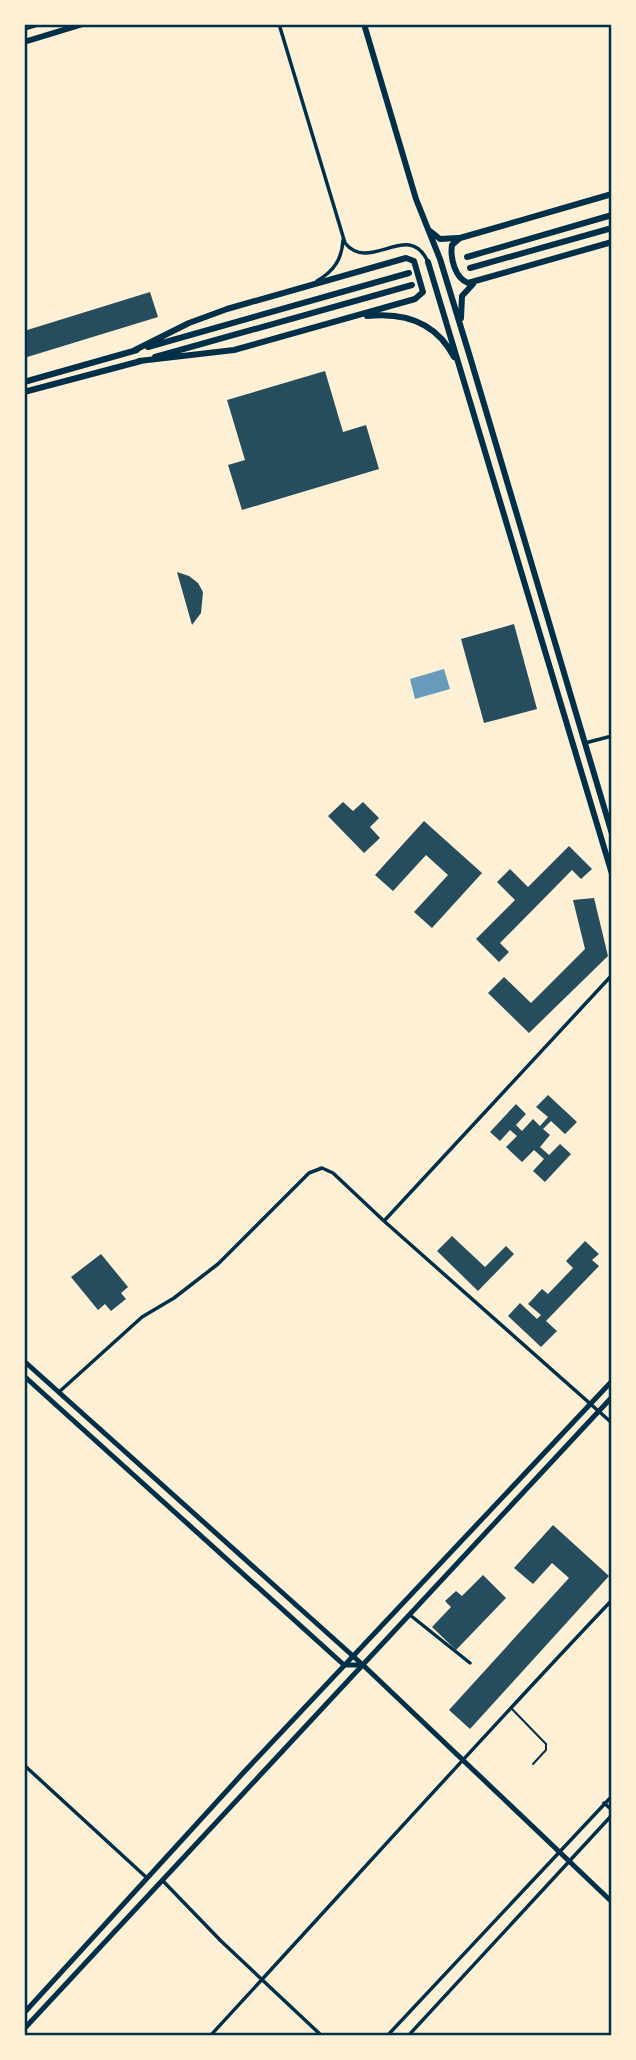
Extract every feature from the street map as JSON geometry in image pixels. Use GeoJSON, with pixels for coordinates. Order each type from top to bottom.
{"type":"FeatureCollection","features":[{"type":"Feature","properties":{"kind":"main road"},"geometry":{"type":"LineString","coordinates":[[26,42],[83,24]]}},
{"type":"Feature","properties":{"kind":"main road"},"geometry":{"type":"LineString","coordinates":[[364,24],[422,217],[437,253],[463,334],[611,834]]}},
{"type":"Feature","properties":{"kind":"main road"},"geometry":{"type":"LineString","coordinates":[[24,28],[36,25]]}},
{"type":"Feature","properties":{"kind":"main road"},"geometry":{"type":"LineString","coordinates":[[422,217],[435,236],[445,239],[460,238],[611,194]]}},
{"type":"Feature","properties":{"kind":"main road"},"geometry":{"type":"LineString","coordinates":[[467,257],[611,215]]}},
{"type":"Feature","properties":{"kind":"main road"},"geometry":{"type":"LineString","coordinates":[[470,268],[611,228]]}},
{"type":"Feature","properties":{"kind":"main road"},"geometry":{"type":"LineString","coordinates":[[460,238],[451,248],[458,275],[463,282],[474,283],[611,242]]}},
{"type":"Feature","properties":{"kind":"main road"},"geometry":{"type":"LineString","coordinates":[[135,350],[204,317],[401,259],[410,258],[414,261],[422,288],[420,296],[234,349],[139,361]]}},
{"type":"Feature","properties":{"kind":"main road"},"geometry":{"type":"LineString","coordinates":[[428,262],[611,874]]}},
{"type":"Feature","properties":{"kind":"main road"},"geometry":{"type":"LineString","coordinates":[[24,382],[408,272]]}},
{"type":"Feature","properties":{"kind":"main road"},"geometry":{"type":"LineString","coordinates":[[463,334],[460,303],[465,292],[474,283]]}},
{"type":"Feature","properties":{"kind":"main road"},"geometry":{"type":"LineString","coordinates":[[24,392],[412,285]]}},
{"type":"Feature","properties":{"kind":"main road"},"geometry":{"type":"LineString","coordinates":[[347,318],[387,315],[421,322],[442,338],[461,371]]}},
{"type":"Feature","properties":{"kind":"main road"},"geometry":{"type":"LineString","coordinates":[[24,1361],[363,1665],[611,1902]]}},
{"type":"Feature","properties":{"kind":"main road"},"geometry":{"type":"LineString","coordinates":[[24,1376],[344,1665],[363,1665]]}},
{"type":"Feature","properties":{"kind":"main road"},"geometry":{"type":"LineString","coordinates":[[24,2013],[352,1656],[611,1381]]}},
{"type":"Feature","properties":{"kind":"main road"},"geometry":{"type":"LineString","coordinates":[[24,2029],[611,1397]]}},
{"type":"Feature","properties":{"kind":"street"},"geometry":{"type":"LineString","coordinates":[[279,24],[342,238],[348,247],[358,254],[411,245],[421,250],[428,262]]}},
{"type":"Feature","properties":{"kind":"street"},"geometry":{"type":"LineString","coordinates":[[310,285],[334,268],[341,256],[342,238]]}},
{"type":"Feature","properties":{"kind":"street"},"geometry":{"type":"LineString","coordinates":[[585,743],[611,736]]}},
{"type":"Feature","properties":{"kind":"street"},"geometry":{"type":"LineString","coordinates":[[384,1221],[611,975]]}},
{"type":"Feature","properties":{"kind":"street"},"geometry":{"type":"LineString","coordinates":[[59,1392],[142,1317],[182,1292],[218,1264],[310,1173],[322,1168],[333,1173],[611,1423]]}},
{"type":"Feature","properties":{"kind":"street"},"geometry":{"type":"LineString","coordinates":[[210,2035],[611,1600]]}},
{"type":"Feature","properties":{"kind":"street"},"geometry":{"type":"LineString","coordinates":[[410,1615],[470,1663]]}},
{"type":"Feature","properties":{"kind":"street"},"geometry":{"type":"LineString","coordinates":[[24,1765],[148,1878]]}},
{"type":"Feature","properties":{"kind":"street"},"geometry":{"type":"LineString","coordinates":[[387,2035],[611,1796]]}},
{"type":"Feature","properties":{"kind":"street"},"geometry":{"type":"LineString","coordinates":[[604,1804],[611,1810]]}},
{"type":"Feature","properties":{"kind":"street"},"geometry":{"type":"LineString","coordinates":[[408,2035],[611,1815]]}},
{"type":"Feature","properties":{"kind":"street"},"geometry":{"type":"LineString","coordinates":[[163,1881],[262,1980],[323,2035]]}},
{"type":"Feature","properties":{"kind":"lane"},"geometry":{"type":"LineString","coordinates":[[510,1707],[546,1744],[546,1750],[533,1764]]}},
{"type":"Feature","properties":{"kind":"water"},"geometry":{"type":"Polygon","coordinates":[[[444,669],[450,689],[415,699],[410,679],[444,669]]]}},
{"type":"Feature","properties":{"kind":"building"},"geometry":{"type":"Polygon","coordinates":[[[150,292],[158,317],[24,358],[24,331],[150,292]]]}},
{"type":"Feature","properties":{"kind":"building"},"geometry":{"type":"Polygon","coordinates":[[[325,371],[343,432],[366,425],[379,469],[242,510],[228,465],[245,460],[227,400],[325,371]]]}},
{"type":"Feature","properties":{"kind":"building"},"geometry":{"type":"Polygon","coordinates":[[[177,572],[189,576],[198,583],[203,592],[201,613],[192,625],[177,572]]]}},
{"type":"Feature","properties":{"kind":"building"},"geometry":{"type":"Polygon","coordinates":[[[514,624],[537,709],[484,723],[461,639],[514,624]]]}},
{"type":"Feature","properties":{"kind":"building"},"geometry":{"type":"Polygon","coordinates":[[[343,802],[353,811],[363,802],[379,818],[370,827],[380,838],[364,853],[328,816],[343,802]]]}},
{"type":"Feature","properties":{"kind":"building"},"geometry":{"type":"Polygon","coordinates":[[[424,821],[482,873],[432,928],[414,912],[448,875],[426,855],[393,891],[375,875],[424,821]]]}},
{"type":"Feature","properties":{"kind":"building"},"geometry":{"type":"Polygon","coordinates":[[[569,846],[592,869],[581,879],[572,870],[500,943],[509,952],[499,962],[476,939],[515,900],[497,882],[510,869],[528,887],[569,846]]]}},
{"type":"Feature","properties":{"kind":"building"},"geometry":{"type":"Polygon","coordinates":[[[594,898],[608,956],[529,1033],[488,993],[504,977],[531,1003],[585,949],[573,900],[594,898]]]}},
{"type":"Feature","properties":{"kind":"building"},"geometry":{"type":"Polygon","coordinates":[[[548,1095],[577,1122],[565,1134],[551,1121],[543,1129],[550,1135],[540,1147],[549,1155],[560,1144],[571,1154],[545,1182],[533,1171],[544,1159],[534,1150],[522,1162],[506,1147],[517,1136],[510,1130],[500,1141],[490,1132],[516,1104],[526,1114],[516,1125],[522,1131],[533,1119],[540,1126],[548,1117],[536,1107],[548,1095]]]}},
{"type":"Feature","properties":{"kind":"building"},"geometry":{"type":"Polygon","coordinates":[[[452,1236],[485,1267],[506,1246],[514,1254],[478,1291],[437,1251],[452,1236]]]}},
{"type":"Feature","properties":{"kind":"building"},"geometry":{"type":"Polygon","coordinates":[[[585,1241],[599,1254],[592,1260],[599,1266],[546,1321],[557,1331],[541,1347],[508,1316],[520,1303],[537,1319],[541,1315],[528,1304],[542,1289],[548,1294],[573,1268],[566,1261],[585,1241]]]}},
{"type":"Feature","properties":{"kind":"building"},"geometry":{"type":"Polygon","coordinates":[[[101,1254],[128,1287],[121,1293],[126,1299],[111,1311],[105,1304],[98,1310],[71,1277],[101,1254]]]}},
{"type":"Feature","properties":{"kind":"building"},"geometry":{"type":"Polygon","coordinates":[[[553,1525],[609,1576],[470,1729],[449,1710],[569,1578],[552,1563],[533,1584],[514,1568],[553,1525]]]}},
{"type":"Feature","properties":{"kind":"building"},"geometry":{"type":"Polygon","coordinates":[[[483,1575],[506,1598],[456,1650],[432,1627],[451,1607],[445,1601],[456,1591],[462,1596],[483,1575]]]}}]}
